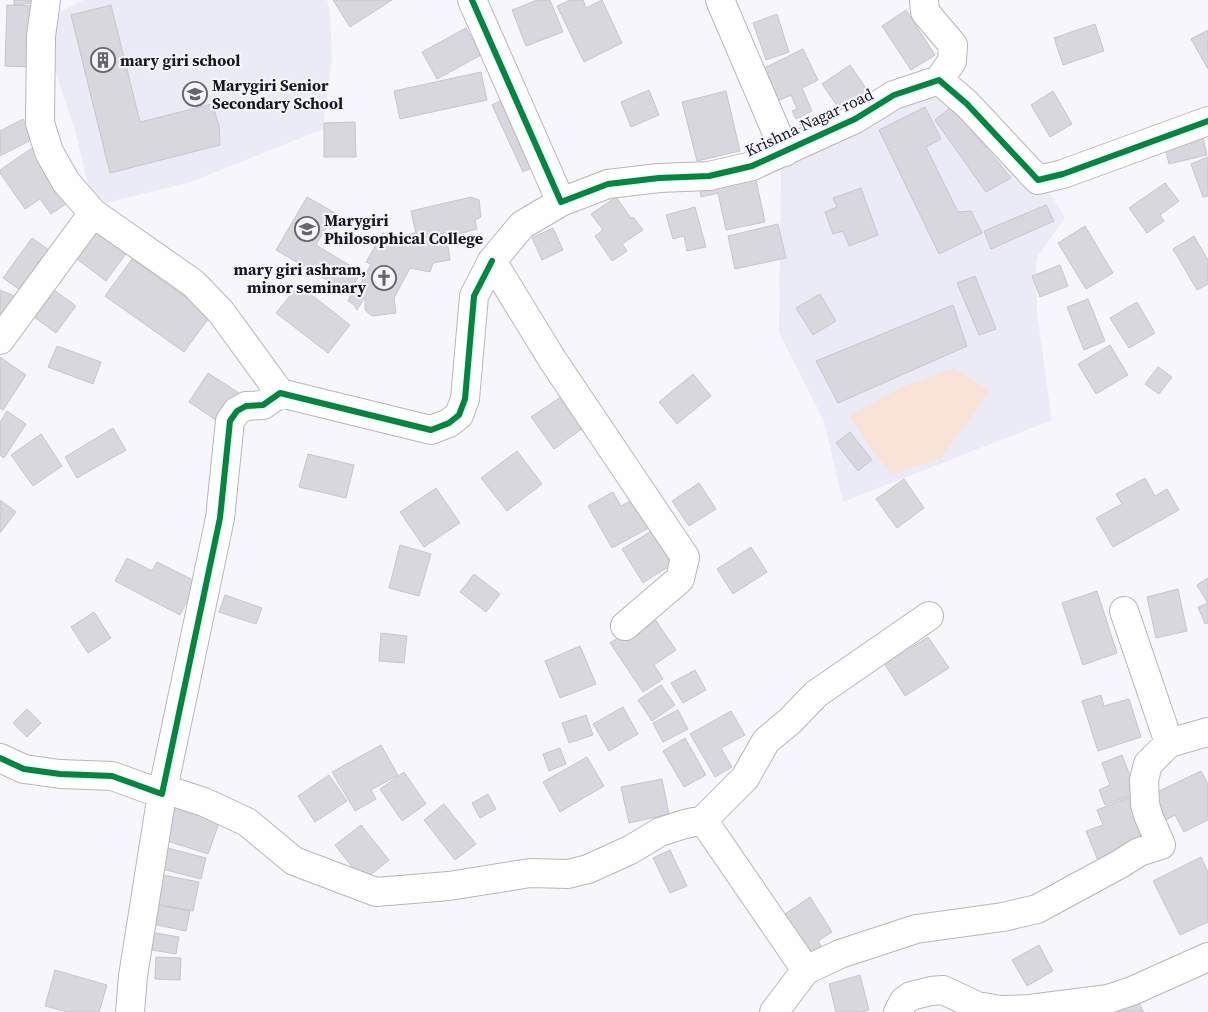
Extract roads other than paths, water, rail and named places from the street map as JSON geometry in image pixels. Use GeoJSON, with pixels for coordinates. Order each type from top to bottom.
{"type":"FeatureCollection","features":[{"type":"Feature","properties":{"kind":"street"},"geometry":{"type":"LineString","coordinates":[[46,0],[41,36],[40,123],[49,152],[66,182],[93,213],[193,283],[221,312],[280,393],[263,405],[246,406],[237,411],[230,421],[220,518],[163,792],[132,976],[130,1012]]}},
{"type":"Feature","properties":{"kind":"street"},"geometry":{"type":"LineString","coordinates":[[472,0],[561,202]]}},
{"type":"Feature","properties":{"kind":"street"},"geometry":{"type":"LineString","coordinates":[[720,0],[785,152]]}},
{"type":"Feature","properties":{"kind":"street"},"geometry":{"type":"LineString","coordinates":[[924,0],[925,12],[953,45],[952,61],[939,80],[967,104],[1038,180],[1063,174],[1208,121]]}},
{"type":"Feature","properties":{"kind":"street","name":"Krishna Nagar road"},"geometry":{"type":"LineString","coordinates":[[280,393],[430,430],[449,423],[459,415],[465,399],[474,296],[492,261],[522,225],[561,202],[608,184],[659,178],[708,176],[752,166],[855,119],[894,95],[939,80]]}},
{"type":"Feature","properties":{"kind":"street"},"geometry":{"type":"LineString","coordinates":[[0,340],[93,213]]}},
{"type":"Feature","properties":{"kind":"street"},"geometry":{"type":"LineString","coordinates":[[492,261],[552,359],[685,557],[680,579],[625,626]]}},
{"type":"Feature","properties":{"kind":"street"},"geometry":{"type":"LineString","coordinates":[[1124,611],[1169,743]]}},
{"type":"Feature","properties":{"kind":"street"},"geometry":{"type":"LineString","coordinates":[[0,758],[24,769],[60,774],[112,776],[163,792],[204,802],[247,822],[294,861],[376,892],[449,886],[530,873],[568,874],[588,869],[630,850],[660,832],[703,820],[745,778],[766,741],[790,721],[816,694],[929,616]]}},
{"type":"Feature","properties":{"kind":"street"},"geometry":{"type":"LineString","coordinates":[[774,1012],[806,970],[840,954],[916,929],[1003,917],[1037,908],[1139,852],[1161,845],[1145,804],[1144,780],[1148,764],[1169,743],[1208,732]]}},
{"type":"Feature","properties":{"kind":"street"},"geometry":{"type":"LineString","coordinates":[[703,820],[806,970]]}},
{"type":"Feature","properties":{"kind":"street"},"geometry":{"type":"LineString","coordinates":[[898,1012],[904,1001],[911,996],[943,990],[977,1006],[1000,1010],[1030,1009],[1108,998],[1132,991],[1208,957]]}},
{"type":"Feature","properties":{"kind":"place","name":"mary giri school"},"geometry":{"type":"Point","coordinates":[103,60]}},
{"type":"Feature","properties":{"kind":"place","name":"Marygiri Senior Secondary School"},"geometry":{"type":"Point","coordinates":[195,94]}},
{"type":"Feature","properties":{"kind":"place","name":"Marygiri Philosophical College"},"geometry":{"type":"Point","coordinates":[307,229]}},
{"type":"Feature","properties":{"kind":"place","name":"mary giri ashram, minor seminary"},"geometry":{"type":"Point","coordinates":[384,278]}}]}
